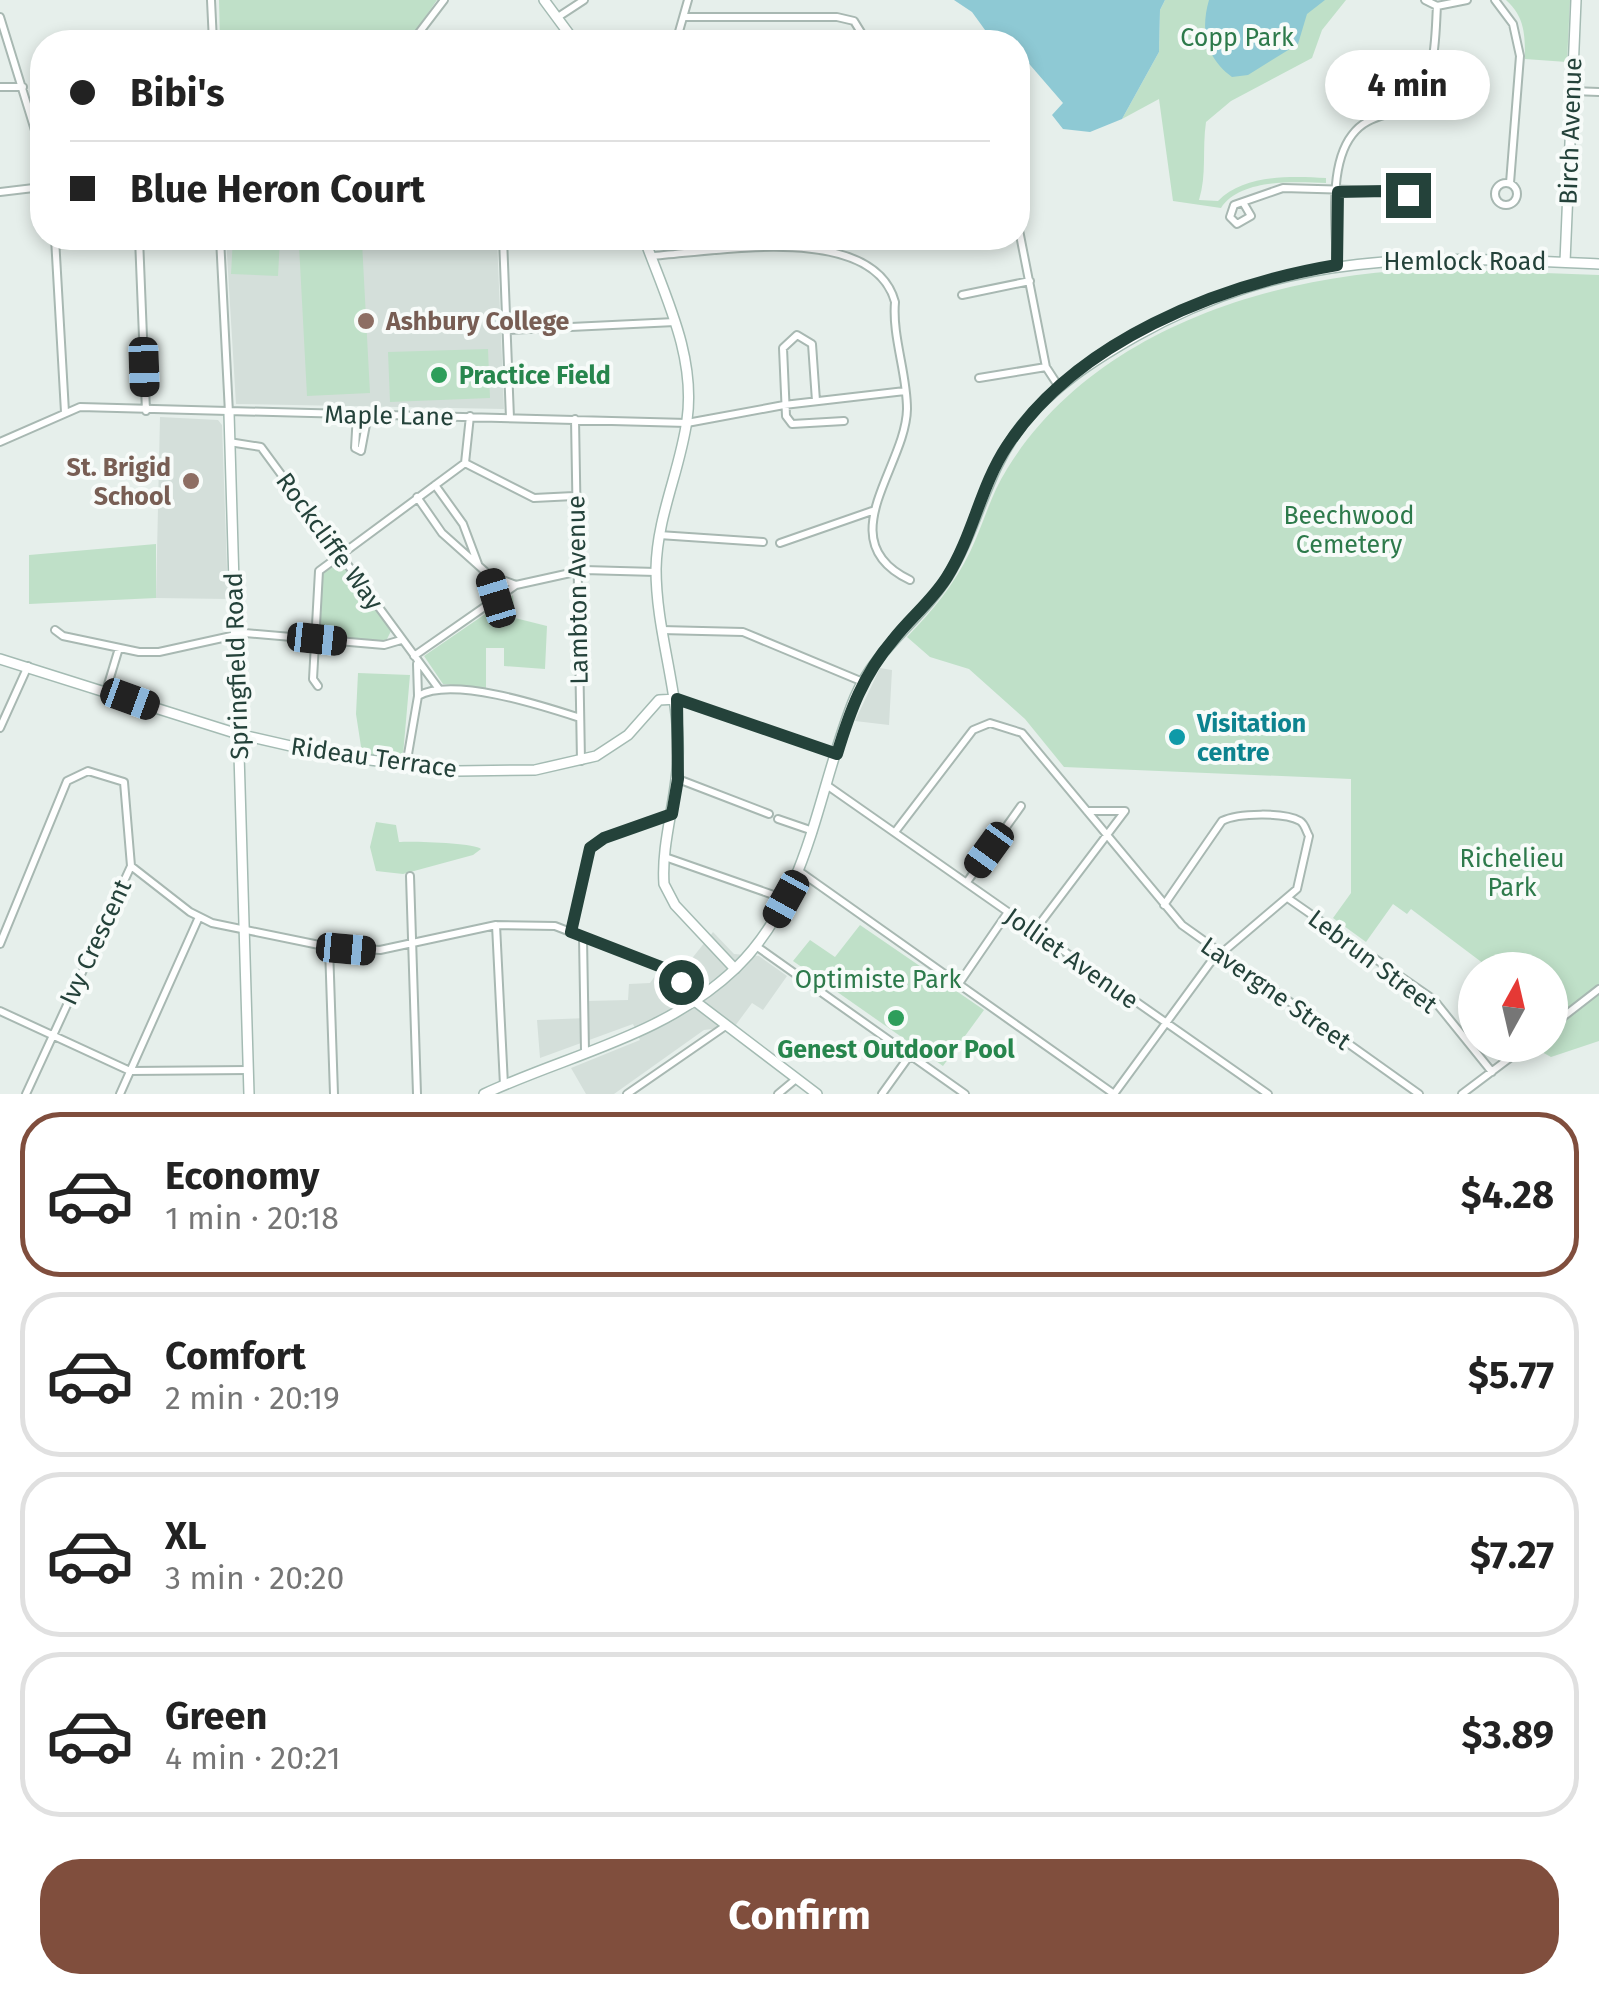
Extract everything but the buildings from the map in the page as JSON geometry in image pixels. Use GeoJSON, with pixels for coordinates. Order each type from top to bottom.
{"type":"FeatureCollection","features":[{"type":"Feature","properties":{"kind":"street"},"geometry":{"type":"LineString","coordinates":[[211,0],[212,30]]}},
{"type":"Feature","properties":{"kind":"street"},"geometry":{"type":"LineString","coordinates":[[421,30],[444,0]]}},
{"type":"Feature","properties":{"kind":"street"},"geometry":{"type":"LineString","coordinates":[[544,0],[567,30]]}},
{"type":"Feature","properties":{"kind":"street"},"geometry":{"type":"LineString","coordinates":[[558,17],[584,0]]}},
{"type":"Feature","properties":{"kind":"street"},"geometry":{"type":"LineString","coordinates":[[680,30],[688,0]]}},
{"type":"Feature","properties":{"kind":"street"},"geometry":{"type":"LineString","coordinates":[[1425,0],[1437,6],[1466,0]]}},
{"type":"Feature","properties":{"kind":"street"},"geometry":{"type":"LineString","coordinates":[[1495,0],[1514,24],[1520,56],[1510,183]]}},
{"type":"Feature","properties":{"kind":"street","name":"Birch Avenue"},"geometry":{"type":"LineString","coordinates":[[1565,262],[1576,0]]}},
{"type":"Feature","properties":{"kind":"street"},"geometry":{"type":"LineString","coordinates":[[1337,265],[1340,162],[1352,135],[1379,114],[1407,106],[1428,81],[1437,6]]}},
{"type":"Feature","properties":{"kind":"street"},"geometry":{"type":"LineString","coordinates":[[0,16],[30,111]]}},
{"type":"Feature","properties":{"kind":"street"},"geometry":{"type":"LineString","coordinates":[[685,17],[854,20],[860,30]]}},
{"type":"Feature","properties":{"kind":"street"},"geometry":{"type":"LineString","coordinates":[[0,87],[23,87]]}},
{"type":"Feature","properties":{"kind":"street"},"geometry":{"type":"LineString","coordinates":[[1572,91],[1599,92]]}},
{"type":"Feature","properties":{"kind":"street"},"geometry":{"type":"LineString","coordinates":[[0,192],[30,188]]}},
{"type":"Feature","properties":{"kind":"street"},"geometry":{"type":"LineString","coordinates":[[1244,204],[1283,188],[1386,191]]}},
{"type":"Feature","properties":{"kind":"street"},"geometry":{"type":"LineString","coordinates":[[56,250],[65,412]]}},
{"type":"Feature","properties":{"kind":"street"},"geometry":{"type":"LineString","coordinates":[[139,250],[146,410]]}},
{"type":"Feature","properties":{"kind":"street","name":"Springfield Road"},"geometry":{"type":"LineString","coordinates":[[221,250],[229,413],[248,1094]]}},
{"type":"Feature","properties":{"kind":"street"},"geometry":{"type":"LineString","coordinates":[[503,250],[510,418]]}},
{"type":"Feature","properties":{"kind":"street"},"geometry":{"type":"LineString","coordinates":[[649,250],[675,322],[687,374],[687,423],[658,534],[656,572],[661,630],[677,699],[678,779],[664,884],[670,898],[735,969]]}},
{"type":"Feature","properties":{"kind":"street"},"geometry":{"type":"LineString","coordinates":[[651,256],[721,250]]}},
{"type":"Feature","properties":{"kind":"street"},"geometry":{"type":"LineString","coordinates":[[832,250],[878,270],[890,286],[906,391],[903,436],[872,511],[878,550],[889,567],[910,580]]}},
{"type":"Feature","properties":{"kind":"street"},"geometry":{"type":"LineString","coordinates":[[1023,250],[1046,367],[1059,387]]}},
{"type":"Feature","properties":{"kind":"street","name":"Hemlock Road"},"geometry":{"type":"LineString","coordinates":[[484,1094],[647,1030],[696,1002],[756,946],[786,899],[815,832],[862,682],[891,642],[938,590],[961,552],[1006,447],[1059,387],[1106,353],[1167,319],[1226,293],[1337,265],[1415,257],[1599,264]]}},
{"type":"Feature","properties":{"kind":"street"},"geometry":{"type":"LineString","coordinates":[[962,295],[1030,281]]}},
{"type":"Feature","properties":{"kind":"street"},"geometry":{"type":"LineString","coordinates":[[506,330],[675,322]]}},
{"type":"Feature","properties":{"kind":"street"},"geometry":{"type":"LineString","coordinates":[[816,401],[812,344],[798,335],[783,348],[784,405],[792,424],[844,421]]}},
{"type":"Feature","properties":{"kind":"street"},"geometry":{"type":"LineString","coordinates":[[979,378],[1046,367]]}},
{"type":"Feature","properties":{"kind":"street","name":"Maple Lane"},"geometry":{"type":"LineString","coordinates":[[0,442],[80,407],[687,423],[784,405],[906,391]]}},
{"type":"Feature","properties":{"kind":"street"},"geometry":{"type":"LineString","coordinates":[[356,414],[355,448],[361,452],[368,414]]}},
{"type":"Feature","properties":{"kind":"street"},"geometry":{"type":"LineString","coordinates":[[318,686],[313,679],[318,575],[338,553],[465,463],[470,416]]}},
{"type":"Feature","properties":{"kind":"street","name":"Lambton Avenue"},"geometry":{"type":"LineString","coordinates":[[575,420],[582,760]]}},
{"type":"Feature","properties":{"kind":"street","name":"Rockcliffe Way"},"geometry":{"type":"LineString","coordinates":[[229,442],[262,447],[439,689]]}},
{"type":"Feature","properties":{"kind":"street"},"geometry":{"type":"LineString","coordinates":[[465,463],[534,498],[574,496]]}},
{"type":"Feature","properties":{"kind":"street"},"geometry":{"type":"LineString","coordinates":[[434,484],[463,524],[478,565]]}},
{"type":"Feature","properties":{"kind":"street"},"geometry":{"type":"LineString","coordinates":[[417,497],[442,533],[489,576],[516,586]]}},
{"type":"Feature","properties":{"kind":"street"},"geometry":{"type":"LineString","coordinates":[[780,542],[872,511]]}},
{"type":"Feature","properties":{"kind":"street"},"geometry":{"type":"LineString","coordinates":[[658,534],[762,542]]}},
{"type":"Feature","properties":{"kind":"street"},"geometry":{"type":"LineString","coordinates":[[406,766],[418,696],[415,660],[516,586],[576,571],[656,572]]}},
{"type":"Feature","properties":{"kind":"street"},"geometry":{"type":"LineString","coordinates":[[489,576],[496,598]]}},
{"type":"Feature","properties":{"kind":"street"},"geometry":{"type":"LineString","coordinates":[[56,630],[63,636],[119,648],[160,652],[236,635],[384,645],[401,640]]}},
{"type":"Feature","properties":{"kind":"street"},"geometry":{"type":"LineString","coordinates":[[661,630],[743,632],[862,682]]}},
{"type":"Feature","properties":{"kind":"street"},"geometry":{"type":"LineString","coordinates":[[106,691],[119,648]]}},
{"type":"Feature","properties":{"kind":"street","name":"Rideau Terrace"},"geometry":{"type":"LineString","coordinates":[[0,660],[238,734],[406,766],[508,771],[582,760],[617,744],[659,700],[677,699]]}},
{"type":"Feature","properties":{"kind":"street"},"geometry":{"type":"LineString","coordinates":[[0,728],[28,666]]}},
{"type":"Feature","properties":{"kind":"street"},"geometry":{"type":"LineString","coordinates":[[418,696],[439,689],[522,700],[580,718]]}},
{"type":"Feature","properties":{"kind":"street"},"geometry":{"type":"LineString","coordinates":[[677,699],[837,754]]}},
{"type":"Feature","properties":{"kind":"street","name":"Lavergne Street"},"geometry":{"type":"LineString","coordinates":[[896,832],[962,740],[990,723],[1022,732],[1164,905],[1220,955],[1419,1094]]}},
{"type":"Feature","properties":{"kind":"street","name":"Ivy Crescent"},"geometry":{"type":"LineString","coordinates":[[0,944],[72,776],[88,771],[124,782],[131,866],[26,1094]]}},
{"type":"Feature","properties":{"kind":"street"},"geometry":{"type":"LineString","coordinates":[[678,779],[769,814]]}},
{"type":"Feature","properties":{"kind":"street","name":"Jolliet Avenue"},"geometry":{"type":"LineString","coordinates":[[828,786],[1268,1094]]}},
{"type":"Feature","properties":{"kind":"street"},"geometry":{"type":"LineString","coordinates":[[967,882],[1022,806]]}},
{"type":"Feature","properties":{"kind":"street"},"geometry":{"type":"LineString","coordinates":[[1035,930],[1125,811],[1087,811]]}},
{"type":"Feature","properties":{"kind":"street"},"geometry":{"type":"LineString","coordinates":[[571,932],[590,848],[604,838],[672,814]]}},
{"type":"Feature","properties":{"kind":"street"},"geometry":{"type":"LineString","coordinates":[[798,871],[1114,1094],[1220,955],[1289,900],[1304,868],[1306,828],[1300,821],[1284,818],[1230,816],[1222,820],[1164,905]]}},
{"type":"Feature","properties":{"kind":"street"},"geometry":{"type":"LineString","coordinates":[[778,818],[815,832]]}},
{"type":"Feature","properties":{"kind":"street"},"geometry":{"type":"LineString","coordinates":[[665,857],[786,899]]}},
{"type":"Feature","properties":{"kind":"street"},"geometry":{"type":"LineString","coordinates":[[131,866],[200,918],[244,931],[330,947],[369,951],[496,925],[538,924],[571,932],[669,970],[724,1027],[817,1094]]}},
{"type":"Feature","properties":{"kind":"street"},"geometry":{"type":"LineString","coordinates":[[410,876],[418,1094]]}},
{"type":"Feature","properties":{"kind":"street","name":"Lebrun Street"},"geometry":{"type":"LineString","coordinates":[[1289,900],[1433,999],[1492,1072]]}},
{"type":"Feature","properties":{"kind":"street"},"geometry":{"type":"LineString","coordinates":[[960,982],[1008,912]]}},
{"type":"Feature","properties":{"kind":"street"},"geometry":{"type":"LineString","coordinates":[[120,1094],[200,918]]}},
{"type":"Feature","properties":{"kind":"street"},"geometry":{"type":"LineString","coordinates":[[496,925],[504,1085]]}},
{"type":"Feature","properties":{"kind":"street"},"geometry":{"type":"LineString","coordinates":[[583,938],[585,1052]]}},
{"type":"Feature","properties":{"kind":"street"},"geometry":{"type":"LineString","coordinates":[[756,946],[965,1094]]}},
{"type":"Feature","properties":{"kind":"street"},"geometry":{"type":"LineString","coordinates":[[330,947],[334,1094]]}},
{"type":"Feature","properties":{"kind":"street"},"geometry":{"type":"LineString","coordinates":[[1568,1013],[1599,989]]}},
{"type":"Feature","properties":{"kind":"street"},"geometry":{"type":"LineString","coordinates":[[0,1011],[130,1071],[248,1070]]}},
{"type":"Feature","properties":{"kind":"street"},"geometry":{"type":"LineString","coordinates":[[627,1094],[724,1027]]}},
{"type":"Feature","properties":{"kind":"street"},"geometry":{"type":"LineString","coordinates":[[882,1094],[910,1055]]}},
{"type":"Feature","properties":{"kind":"street"},"geometry":{"type":"LineString","coordinates":[[1462,1094],[1505,1062]]}},
{"type":"Feature","properties":{"kind":"street"},"geometry":{"type":"LineString","coordinates":[[778,1094],[796,1079]]}},
{"type":"Feature","properties":{"kind":"shaded area","name":"Ashbury College"},"geometry":{"type":"Polygon","coordinates":[[[227,250],[497,250],[504,409],[236,404],[227,250]]]}},
{"type":"Feature","properties":{"kind":"shaded area","name":"St. Brigid School"},"geometry":{"type":"Polygon","coordinates":[[[160,417],[218,420],[222,425],[228,599],[156,598],[160,417]]]}},
{"type":"Feature","properties":{"kind":"shaded area"},"geometry":{"type":"Polygon","coordinates":[[[880,668],[892,670],[889,725],[855,721],[880,668]]]}},
{"type":"Feature","properties":{"kind":"shaded area"},"geometry":{"type":"Polygon","coordinates":[[[713,932],[734,954],[759,956],[787,976],[763,1010],[752,1003],[735,1026],[704,1030],[614,1094],[586,1094],[571,1068],[640,1040],[633,1024],[540,1058],[537,1020],[587,1018],[587,1001],[628,1000],[629,984],[650,983],[657,973],[674,981],[713,932]]]}},
{"type":"Feature","properties":{"kind":"green space"},"geometry":{"type":"Polygon","coordinates":[[[219,0],[437,0],[416,30],[220,30],[219,0]]]}},
{"type":"Feature","properties":{"kind":"green space","name":"Copp Park"},"geometry":{"type":"Polygon","coordinates":[[[1165,0],[1346,0],[1322,30],[1312,58],[1231,101],[1206,122],[1199,200],[1218,201],[1241,186],[1269,179],[1326,178],[1326,183],[1255,187],[1241,191],[1221,208],[1173,201],[1159,99],[1122,119],[1159,52],[1160,10],[1165,0]]]}},
{"type":"Feature","properties":{"kind":"green space"},"geometry":{"type":"Polygon","coordinates":[[[1506,0],[1570,0],[1567,62],[1525,59],[1520,20],[1506,0]]]}},
{"type":"Feature","properties":{"kind":"green space"},"geometry":{"type":"Polygon","coordinates":[[[232,250],[279,250],[278,276],[231,274],[232,250]]]}},
{"type":"Feature","properties":{"kind":"green space"},"geometry":{"type":"Polygon","coordinates":[[[299,250],[362,250],[370,393],[307,396],[299,250]]]}},
{"type":"Feature","properties":{"kind":"green space","name":"Beechwood Cemetery"},"geometry":{"type":"Polygon","coordinates":[[[1438,269],[1599,275],[1599,1041],[1568,1051],[1568,952],[1468,952],[1411,909],[1407,914],[1393,904],[1366,942],[1333,918],[1351,893],[1351,779],[1064,767],[1025,719],[969,669],[930,657],[907,637],[957,576],[1007,469],[1044,419],[1089,378],[1141,344],[1197,316],[1317,281],[1438,269]]]}},
{"type":"Feature","properties":{"kind":"green space","name":"Practice Field"},"geometry":{"type":"Polygon","coordinates":[[[488,349],[490,398],[390,402],[388,352],[488,349]]]}},
{"type":"Feature","properties":{"kind":"green space"},"geometry":{"type":"Polygon","coordinates":[[[156,544],[156,598],[29,604],[29,555],[156,544]]]}},
{"type":"Feature","properties":{"kind":"green space"},"geometry":{"type":"Polygon","coordinates":[[[337,562],[344,564],[391,631],[386,641],[331,636],[321,629],[321,575],[337,562]]]}},
{"type":"Feature","properties":{"kind":"green space"},"geometry":{"type":"Polygon","coordinates":[[[513,595],[515,618],[547,626],[545,669],[504,666],[504,648],[486,648],[486,688],[443,684],[424,656],[513,595]]]}},
{"type":"Feature","properties":{"kind":"green space"},"geometry":{"type":"Polygon","coordinates":[[[358,673],[410,675],[403,755],[398,759],[362,753],[356,714],[358,673]]]}},
{"type":"Feature","properties":{"kind":"green space"},"geometry":{"type":"Polygon","coordinates":[[[376,822],[396,825],[399,842],[481,849],[473,855],[403,874],[376,871],[370,847],[376,822]]]}},
{"type":"Feature","properties":{"kind":"green space","name":"Optimiste Park"},"geometry":{"type":"Polygon","coordinates":[[[860,925],[984,1010],[943,1066],[793,961],[810,940],[835,957],[860,925]]]}},
{"type":"Feature","properties":{"kind":"water"},"geometry":{"type":"Polygon","coordinates":[[[954,0],[1165,0],[1160,10],[1159,52],[1122,119],[1090,132],[1063,129],[1052,115],[1063,103],[1030,65],[1030,30],[985,30],[972,12],[954,0]]]}},
{"type":"Feature","properties":{"kind":"water"},"geometry":{"type":"Polygon","coordinates":[[[1209,0],[1325,0],[1307,14],[1298,44],[1248,75],[1232,77],[1216,61],[1207,43],[1209,0]]]}},
{"type":"Feature","properties":{"kind":"place","name":"Ashbury College"},"geometry":{"type":"Point","coordinates":[366,321]}},
{"type":"Feature","properties":{"kind":"place","name":"Practice Field"},"geometry":{"type":"Point","coordinates":[439,375]}},
{"type":"Feature","properties":{"kind":"place","name":"St. Brigid School"},"geometry":{"type":"Point","coordinates":[191,481]}},
{"type":"Feature","properties":{"kind":"place","name":"Visitation centre"},"geometry":{"type":"Point","coordinates":[1177,737]}},
{"type":"Feature","properties":{"kind":"place","name":"Genest Outdoor Pool"},"geometry":{"type":"Point","coordinates":[896,1018]}},
{"type":"Feature","properties":{"kind":"route"},"geometry":{"type":"LineString","coordinates":[[681,982],[669,970],[571,932],[580,906],[584,864],[590,848],[604,838],[672,814],[678,779],[677,699],[837,754],[862,682],[949,574],[991,474],[1006,447],[1038,406],[1083,368],[1167,319],[1226,293],[1289,274],[1337,265],[1338,192],[1386,191],[1390,201],[1398,204],[1408,195]]}},
{"type":"Feature","properties":{"kind":"park label","name":"Richelieu Park"},"geometry":{"type":"Point","coordinates":[1512,872]}}]}
